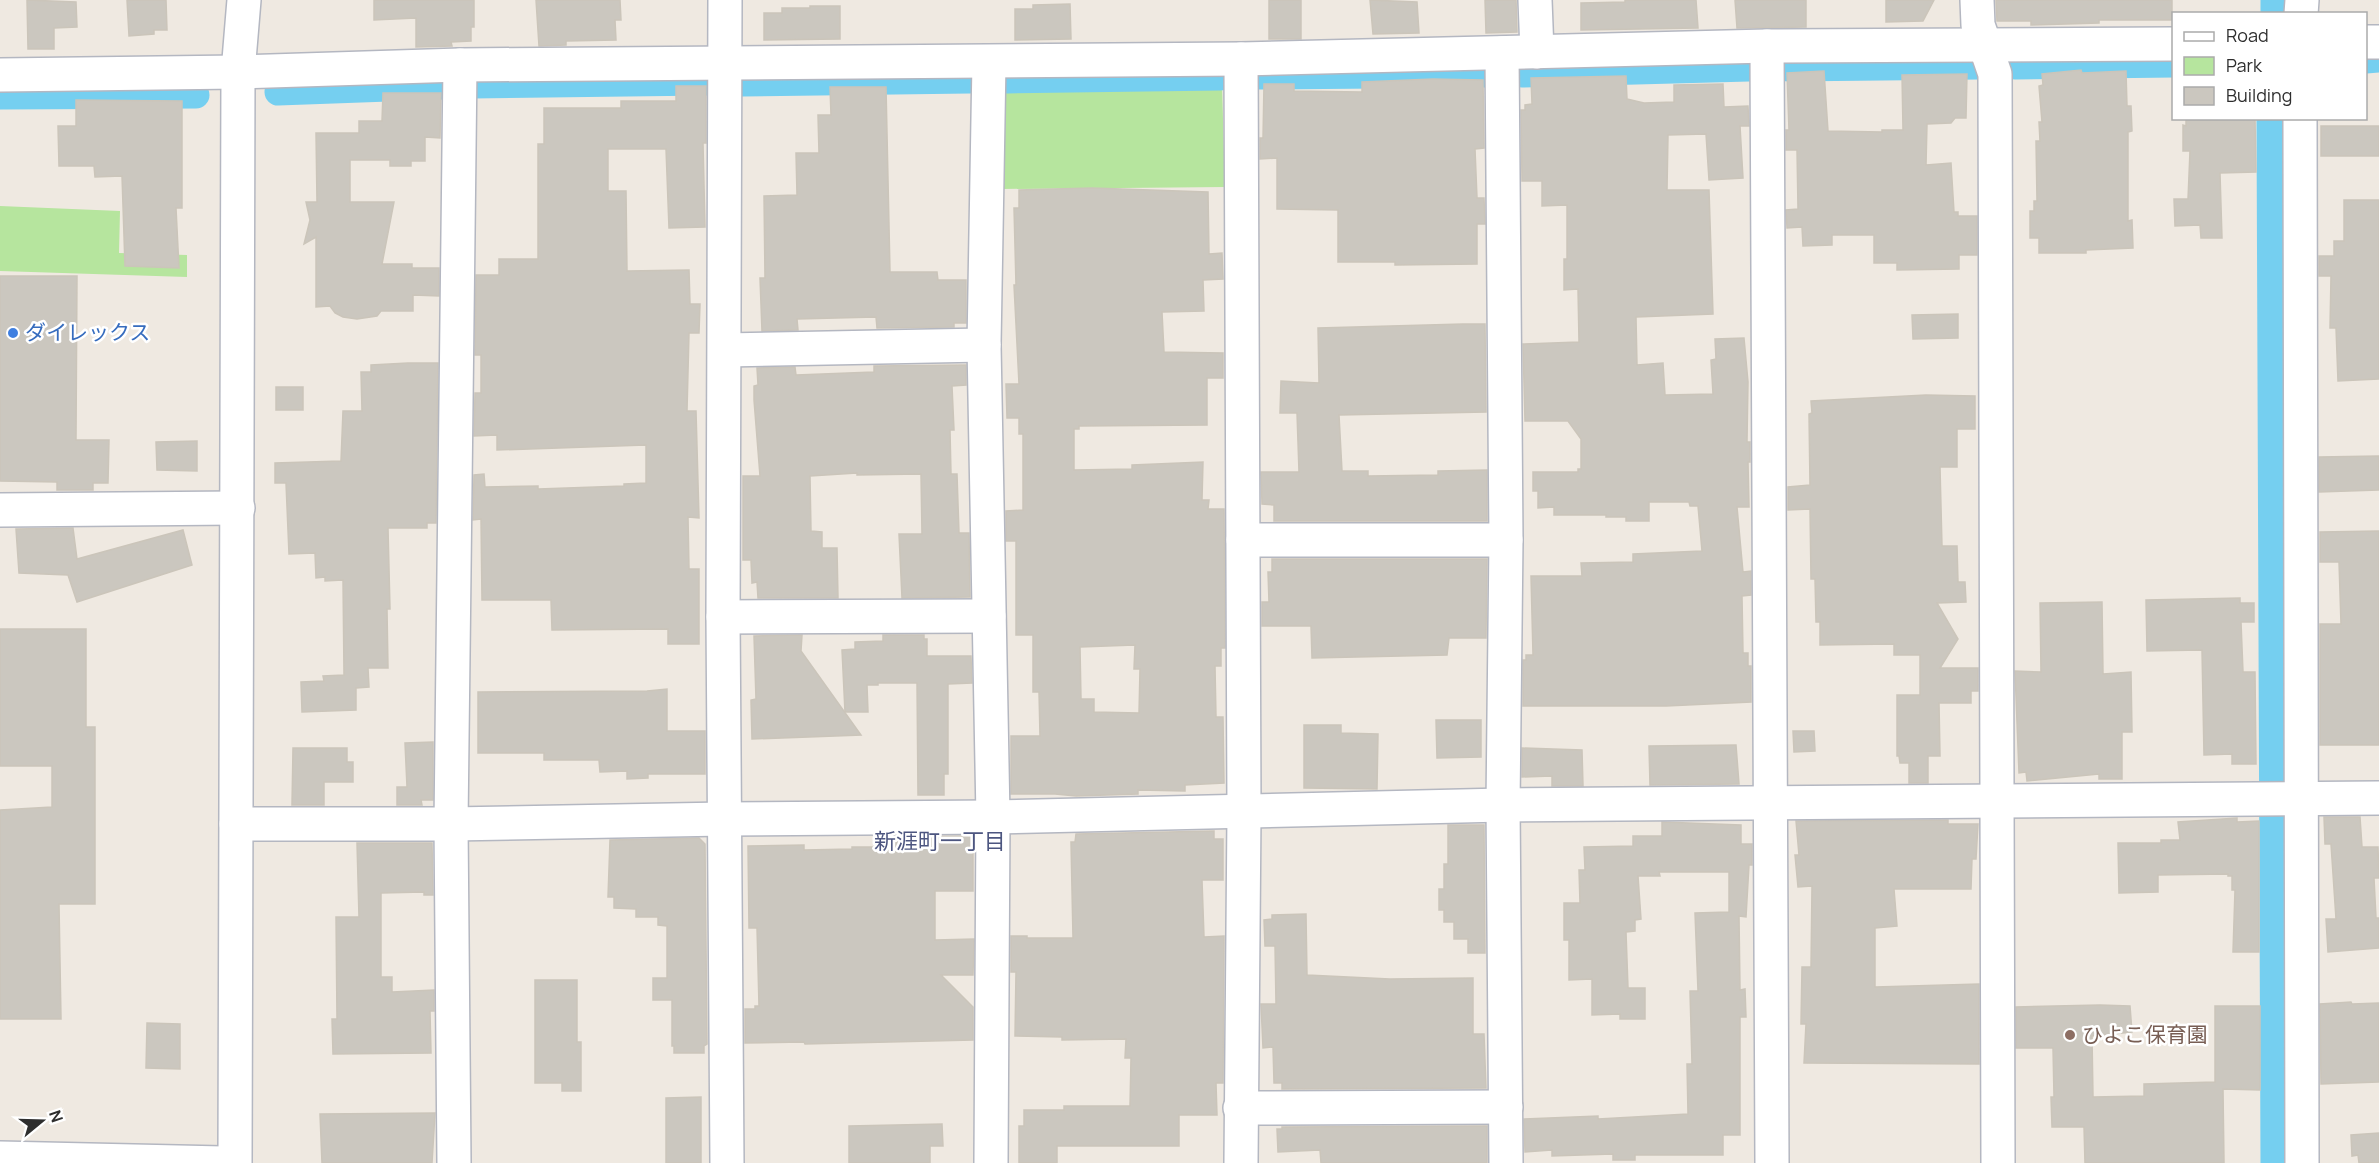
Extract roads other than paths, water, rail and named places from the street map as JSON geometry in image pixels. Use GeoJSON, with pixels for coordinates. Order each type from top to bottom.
{"type":"FeatureCollection","features":[{"type":"Feature","properties":{"kind":"street"},"geometry":{"type":"LineString","coordinates":[[235,1163],[238,72],[244,0]]}},
{"type":"Feature","properties":{"kind":"street"},"geometry":{"type":"LineString","coordinates":[[725,0],[723,617],[727,1163]]}},
{"type":"Feature","properties":{"kind":"street"},"geometry":{"type":"LineString","coordinates":[[1535,0],[1537,52]]}},
{"type":"Feature","properties":{"kind":"street"},"geometry":{"type":"LineString","coordinates":[[1977,0],[1978,25],[1995,74],[1998,1163]]}},
{"type":"Feature","properties":{"kind":"street"},"geometry":{"type":"LineString","coordinates":[[0,75],[238,72],[460,64],[988,62],[1241,59],[1767,46],[2172,44]]}},
{"type":"Feature","properties":{"kind":"street"},"geometry":{"type":"LineString","coordinates":[[1767,46],[1772,1163]]}},
{"type":"Feature","properties":{"kind":"street"},"geometry":{"type":"LineString","coordinates":[[1502,53],[1506,540],[1503,805],[1506,1163]]}},
{"type":"Feature","properties":{"kind":"street"},"geometry":{"type":"LineString","coordinates":[[1241,59],[1244,813],[1241,1163]]}},
{"type":"Feature","properties":{"kind":"street"},"geometry":{"type":"LineString","coordinates":[[988,62],[984,345],[993,818],[991,1163]]}},
{"type":"Feature","properties":{"kind":"street"},"geometry":{"type":"LineString","coordinates":[[454,1163],[451,824],[460,64]]}},
{"type":"Feature","properties":{"kind":"street"},"geometry":{"type":"LineString","coordinates":[[2300,120],[2282,800],[2302,1163]]}},
{"type":"Feature","properties":{"kind":"street"},"geometry":{"type":"LineString","coordinates":[[724,350],[984,345]]}},
{"type":"Feature","properties":{"kind":"street"},"geometry":{"type":"LineString","coordinates":[[0,510],[238,508]]}},
{"type":"Feature","properties":{"kind":"street"},"geometry":{"type":"LineString","coordinates":[[1243,540],[1506,540]]}},
{"type":"Feature","properties":{"kind":"street"},"geometry":{"type":"LineString","coordinates":[[723,617],[989,616]]}},
{"type":"Feature","properties":{"kind":"street"},"geometry":{"type":"LineString","coordinates":[[236,824],[993,818],[1503,805],[2379,798]]}},
{"type":"Feature","properties":{"kind":"street"},"geometry":{"type":"LineString","coordinates":[[1240,1108],[1506,1107]]}},
{"type":"Feature","properties":{"kind":"street"},"geometry":{"type":"LineString","coordinates":[[0,1158],[223,1163]]}},
{"type":"Feature","properties":{"kind":"waterway"},"geometry":{"type":"LineString","coordinates":[[2274,0],[2274,12]]}},
{"type":"Feature","properties":{"kind":"waterway"},"geometry":{"type":"LineString","coordinates":[[2367,60],[2379,59]]}},
{"type":"Feature","properties":{"kind":"waterway"},"geometry":{"type":"LineString","coordinates":[[2015,66],[2172,64]]}},
{"type":"Feature","properties":{"kind":"waterway"},"geometry":{"type":"LineString","coordinates":[[1788,68],[1978,66]]}},
{"type":"Feature","properties":{"kind":"waterway"},"geometry":{"type":"LineString","coordinates":[[1522,74],[1749,68]]}},
{"type":"Feature","properties":{"kind":"waterway"},"geometry":{"type":"LineString","coordinates":[[1262,76],[1488,74]]}},
{"type":"Feature","properties":{"kind":"waterway"},"geometry":{"type":"LineString","coordinates":[[1007,80],[1220,77]]}},
{"type":"Feature","properties":{"kind":"waterway"},"geometry":{"type":"LineString","coordinates":[[743,83],[970,80]]}},
{"type":"Feature","properties":{"kind":"waterway"},"geometry":{"type":"LineString","coordinates":[[472,85],[707,82]]}},
{"type":"Feature","properties":{"kind":"waterway"},"geometry":{"type":"LineString","coordinates":[[278,92],[444,86]]}},
{"type":"Feature","properties":{"kind":"waterway"},"geometry":{"type":"LineString","coordinates":[[0,96],[196,95]]}},
{"type":"Feature","properties":{"kind":"waterway"},"geometry":{"type":"LineString","coordinates":[[2270,120],[2274,1163]]}},
{"type":"Feature","properties":{"kind":"place","name":"ダイレックス"},"geometry":{"type":"Point","coordinates":[13,333]}},
{"type":"Feature","properties":{"kind":"place","name":"ひよこ保育園"},"geometry":{"type":"Point","coordinates":[2070,1035]}},
{"type":"Feature","properties":{"kind":"district","name":"新涯町一丁目"},"geometry":{"type":"Point","coordinates":[940,841]}}]}
